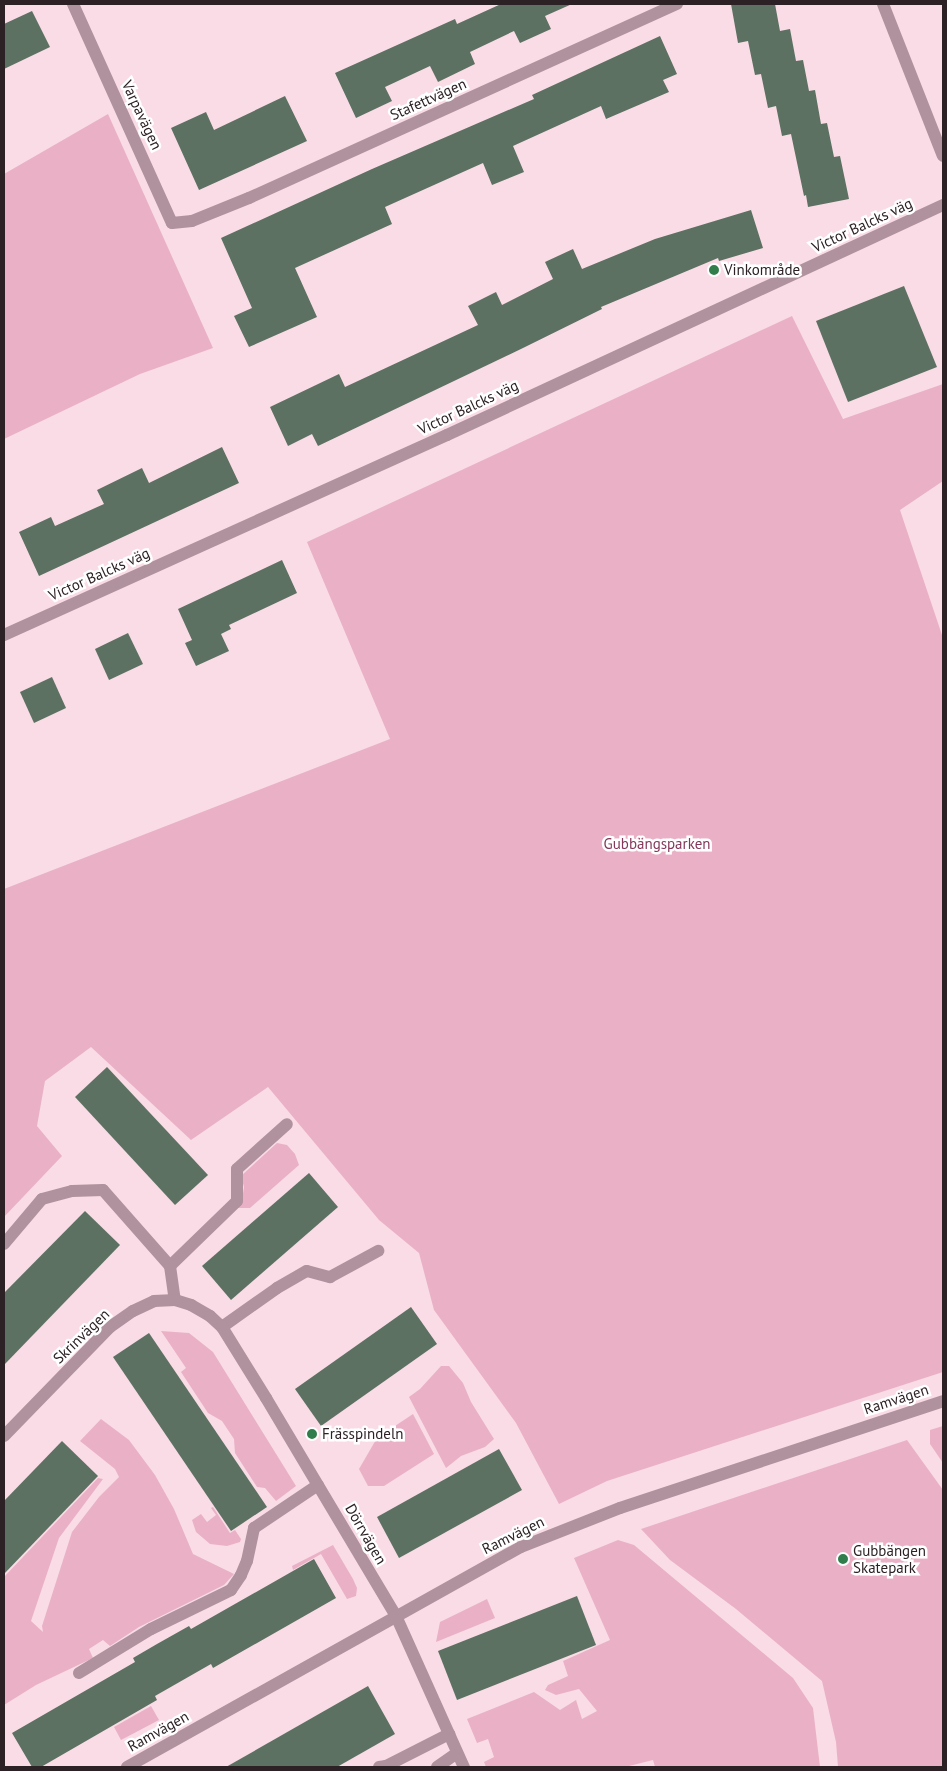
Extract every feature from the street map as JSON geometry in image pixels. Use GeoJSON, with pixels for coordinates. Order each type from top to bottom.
{"type":"FeatureCollection","features":[{"type":"Feature","properties":{"kind":"street","name":"Varpavägen"},"geometry":{"type":"LineString","coordinates":[[73,4],[172,223],[192,221]]}},
{"type":"Feature","properties":{"kind":"street","name":"Stafettvägen"},"geometry":{"type":"LineString","coordinates":[[192,221],[249,198],[677,4]]}},
{"type":"Feature","properties":{"kind":"street"},"geometry":{"type":"LineString","coordinates":[[883,4],[943,156]]}},
{"type":"Feature","properties":{"kind":"street","name":"Victor Balcks väg"},"geometry":{"type":"LineString","coordinates":[[4,635],[447,434],[943,205]]}},
{"type":"Feature","properties":{"kind":"street"},"geometry":{"type":"LineString","coordinates":[[170,1266],[237,1201],[237,1169],[287,1124]]}},
{"type":"Feature","properties":{"kind":"street"},"geometry":{"type":"LineString","coordinates":[[4,1244],[42,1199],[72,1191],[103,1190],[170,1266],[174,1300]]}},
{"type":"Feature","properties":{"kind":"street"},"geometry":{"type":"LineString","coordinates":[[222,1327],[277,1288],[307,1271],[330,1277],[378,1251]]}},
{"type":"Feature","properties":{"kind":"street","name":"Skrinvägen"},"geometry":{"type":"LineString","coordinates":[[4,1436],[110,1327],[133,1311],[154,1301],[174,1300],[191,1305],[210,1316],[222,1327]]}},
{"type":"Feature","properties":{"kind":"street","name":"Dörrvägen"},"geometry":{"type":"LineString","coordinates":[[222,1327],[396,1616],[464,1767]]}},
{"type":"Feature","properties":{"kind":"street","name":"Ramvägen"},"geometry":{"type":"LineString","coordinates":[[127,1767],[521,1547],[567,1528],[943,1401]]}},
{"type":"Feature","properties":{"kind":"street"},"geometry":{"type":"LineString","coordinates":[[79,1673],[151,1629],[231,1590],[242,1575],[254,1528],[318,1485]]}},
{"type":"Feature","properties":{"kind":"street"},"geometry":{"type":"LineString","coordinates":[[380,1767],[386,1766],[449,1734]]}},
{"type":"Feature","properties":{"kind":"street"},"geometry":{"type":"LineString","coordinates":[[437,1767],[457,1753]]}},
{"type":"Feature","properties":{"kind":"green space"},"geometry":{"type":"Polygon","coordinates":[[[108,114],[213,348],[140,374],[4,439],[4,174],[108,114]]]}},
{"type":"Feature","properties":{"kind":"green space","name":"Gubbängsparken"},"geometry":{"type":"Polygon","coordinates":[[[792,316],[843,419],[943,384],[943,481],[900,510],[943,638],[943,1372],[607,1481],[559,1504],[516,1423],[434,1310],[419,1253],[379,1220],[268,1087],[191,1140],[91,1047],[45,1081],[37,1126],[62,1156],[4,1217],[4,889],[390,739],[307,542],[792,316]]]}},
{"type":"Feature","properties":{"kind":"green space"},"geometry":{"type":"Polygon","coordinates":[[[277,1143],[287,1145],[295,1154],[299,1165],[250,1208],[237,1208],[242,1200],[244,1187],[241,1176],[277,1143]]]}},
{"type":"Feature","properties":{"kind":"green space"},"geometry":{"type":"Polygon","coordinates":[[[161,1331],[189,1333],[213,1352],[296,1486],[276,1501],[265,1488],[257,1487],[235,1453],[234,1439],[222,1421],[208,1413],[181,1372],[186,1368],[161,1331]]]}},
{"type":"Feature","properties":{"kind":"green space"},"geometry":{"type":"Polygon","coordinates":[[[441,1366],[449,1366],[463,1383],[471,1402],[494,1439],[485,1447],[461,1456],[446,1468],[409,1397],[420,1389],[441,1366]]]}},
{"type":"Feature","properties":{"kind":"green space"},"geometry":{"type":"Polygon","coordinates":[[[413,1414],[434,1454],[384,1486],[368,1486],[359,1469],[377,1438],[413,1414]]]}},
{"type":"Feature","properties":{"kind":"green space"},"geometry":{"type":"Polygon","coordinates":[[[101,1419],[129,1440],[155,1475],[174,1509],[193,1554],[234,1574],[224,1585],[139,1627],[110,1646],[103,1640],[89,1649],[93,1658],[36,1685],[4,1705],[4,1577],[98,1478],[103,1479],[59,1538],[31,1621],[43,1632],[42,1626],[72,1532],[99,1497],[119,1477],[115,1469],[80,1441],[101,1419]]]}},
{"type":"Feature","properties":{"kind":"green space"},"geometry":{"type":"Polygon","coordinates":[[[943,1426],[943,1463],[930,1444],[930,1430],[943,1426]]]}},
{"type":"Feature","properties":{"kind":"green space"},"geometry":{"type":"Polygon","coordinates":[[[907,1440],[943,1490],[943,1767],[838,1767],[836,1742],[822,1681],[736,1609],[670,1560],[641,1529],[907,1440]]]}},
{"type":"Feature","properties":{"kind":"green space"},"geometry":{"type":"Polygon","coordinates":[[[213,1507],[230,1533],[235,1530],[241,1539],[240,1542],[227,1546],[210,1544],[196,1532],[192,1520],[201,1514],[207,1522],[216,1515],[211,1508],[213,1507]]]}},
{"type":"Feature","properties":{"kind":"green space"},"geometry":{"type":"Polygon","coordinates":[[[618,1540],[634,1545],[793,1678],[813,1708],[820,1767],[655,1767],[653,1760],[625,1767],[486,1767],[484,1762],[494,1757],[488,1739],[477,1743],[467,1719],[534,1692],[560,1710],[576,1700],[582,1719],[597,1711],[579,1689],[556,1695],[545,1690],[548,1685],[568,1676],[563,1661],[610,1640],[574,1558],[618,1540]]]}},
{"type":"Feature","properties":{"kind":"green space"},"geometry":{"type":"Polygon","coordinates":[[[333,1545],[353,1579],[357,1588],[356,1596],[347,1599],[321,1554],[293,1570],[292,1566],[333,1545]]]}},
{"type":"Feature","properties":{"kind":"green space"},"geometry":{"type":"Polygon","coordinates":[[[487,1599],[495,1618],[436,1642],[440,1622],[487,1599]]]}},
{"type":"Feature","properties":{"kind":"green space"},"geometry":{"type":"Polygon","coordinates":[[[151,1706],[159,1720],[121,1740],[114,1727],[151,1706]]]}},
{"type":"Feature","properties":{"kind":"building"},"geometry":{"type":"Polygon","coordinates":[[[501,4],[572,4],[545,16],[551,29],[520,43],[514,31],[470,52],[475,64],[438,82],[430,66],[385,87],[392,101],[356,118],[335,73],[455,19],[457,24],[501,4]]]}},
{"type":"Feature","properties":{"kind":"building"},"geometry":{"type":"Polygon","coordinates":[[[731,4],[775,4],[780,31],[790,29],[796,61],[803,60],[809,91],[815,90],[821,124],[827,123],[834,157],[840,156],[849,199],[808,207],[791,134],[782,136],[776,106],[768,108],[761,74],[755,75],[748,41],[738,43],[731,4]]]}},
{"type":"Feature","properties":{"kind":"building"},"geometry":{"type":"Polygon","coordinates":[[[32,11],[50,47],[4,69],[4,24],[32,11]]]}},
{"type":"Feature","properties":{"kind":"building"},"geometry":{"type":"Polygon","coordinates":[[[660,36],[677,74],[663,80],[669,92],[606,119],[601,106],[513,146],[524,172],[492,185],[483,163],[385,207],[392,224],[295,268],[317,317],[249,347],[234,316],[252,308],[221,238],[372,169],[534,99],[532,95],[660,36]]]}},
{"type":"Feature","properties":{"kind":"building"},"geometry":{"type":"Polygon","coordinates":[[[285,96],[307,141],[199,190],[171,128],[206,112],[214,130],[285,96]]]}},
{"type":"Feature","properties":{"kind":"building"},"geometry":{"type":"Polygon","coordinates":[[[751,210],[763,248],[719,261],[718,258],[601,307],[602,309],[523,348],[318,446],[312,434],[288,446],[270,407],[339,374],[345,387],[478,325],[468,306],[496,292],[502,305],[553,279],[545,262],[573,249],[582,269],[655,239],[751,210]]]}},
{"type":"Feature","properties":{"kind":"building"},"geometry":{"type":"Polygon","coordinates":[[[904,286],[937,367],[848,402],[816,321],[904,286]]]}},
{"type":"Feature","properties":{"kind":"building"},"geometry":{"type":"Polygon","coordinates":[[[222,447],[239,483],[39,576],[19,532],[51,517],[55,526],[104,504],[97,490],[142,468],[149,483],[222,447]]]}},
{"type":"Feature","properties":{"kind":"building"},"geometry":{"type":"Polygon","coordinates":[[[282,560],[297,593],[229,625],[231,629],[221,634],[229,651],[196,666],[185,643],[192,640],[178,609],[282,560]]]}},
{"type":"Feature","properties":{"kind":"building"},"geometry":{"type":"Polygon","coordinates":[[[128,633],[143,664],[109,680],[95,649],[128,633]]]}},
{"type":"Feature","properties":{"kind":"building"},"geometry":{"type":"Polygon","coordinates":[[[52,677],[66,708],[34,723],[20,692],[52,677]]]}},
{"type":"Feature","properties":{"kind":"building"},"geometry":{"type":"Polygon","coordinates":[[[107,1067],[208,1175],[175,1205],[75,1097],[107,1067]]]}},
{"type":"Feature","properties":{"kind":"building"},"geometry":{"type":"Polygon","coordinates":[[[309,1173],[338,1207],[231,1300],[202,1266],[309,1173]]]}},
{"type":"Feature","properties":{"kind":"building"},"geometry":{"type":"Polygon","coordinates":[[[85,1211],[120,1245],[4,1365],[4,1293],[85,1211]]]}},
{"type":"Feature","properties":{"kind":"building"},"geometry":{"type":"Polygon","coordinates":[[[411,1307],[437,1344],[321,1426],[295,1389],[411,1307]]]}},
{"type":"Feature","properties":{"kind":"building"},"geometry":{"type":"Polygon","coordinates":[[[149,1333],[267,1507],[231,1531],[113,1357],[149,1333]]]}},
{"type":"Feature","properties":{"kind":"building"},"geometry":{"type":"Polygon","coordinates":[[[62,1441],[98,1476],[4,1574],[4,1501],[62,1441]]]}},
{"type":"Feature","properties":{"kind":"building"},"geometry":{"type":"Polygon","coordinates":[[[499,1449],[522,1490],[399,1558],[377,1517],[499,1449]]]}},
{"type":"Feature","properties":{"kind":"building"},"geometry":{"type":"Polygon","coordinates":[[[314,1559],[336,1598],[213,1668],[211,1664],[155,1696],[157,1700],[41,1767],[32,1767],[12,1733],[135,1662],[133,1658],[157,1644],[189,1626],[191,1629],[314,1559]]]}},
{"type":"Feature","properties":{"kind":"building"},"geometry":{"type":"Polygon","coordinates":[[[577,1596],[596,1645],[457,1700],[438,1651],[577,1596]]]}},
{"type":"Feature","properties":{"kind":"building"},"geometry":{"type":"Polygon","coordinates":[[[368,1686],[395,1734],[337,1767],[226,1767],[368,1686]]]}},
{"type":"Feature","properties":{"kind":"place","name":"Vinkområde"},"geometry":{"type":"Point","coordinates":[714,270]}},
{"type":"Feature","properties":{"kind":"place","name":"Frässpindeln"},"geometry":{"type":"Point","coordinates":[312,1434]}},
{"type":"Feature","properties":{"kind":"place","name":"Gubbängen Skatepark"},"geometry":{"type":"Point","coordinates":[843,1559]}}]}
